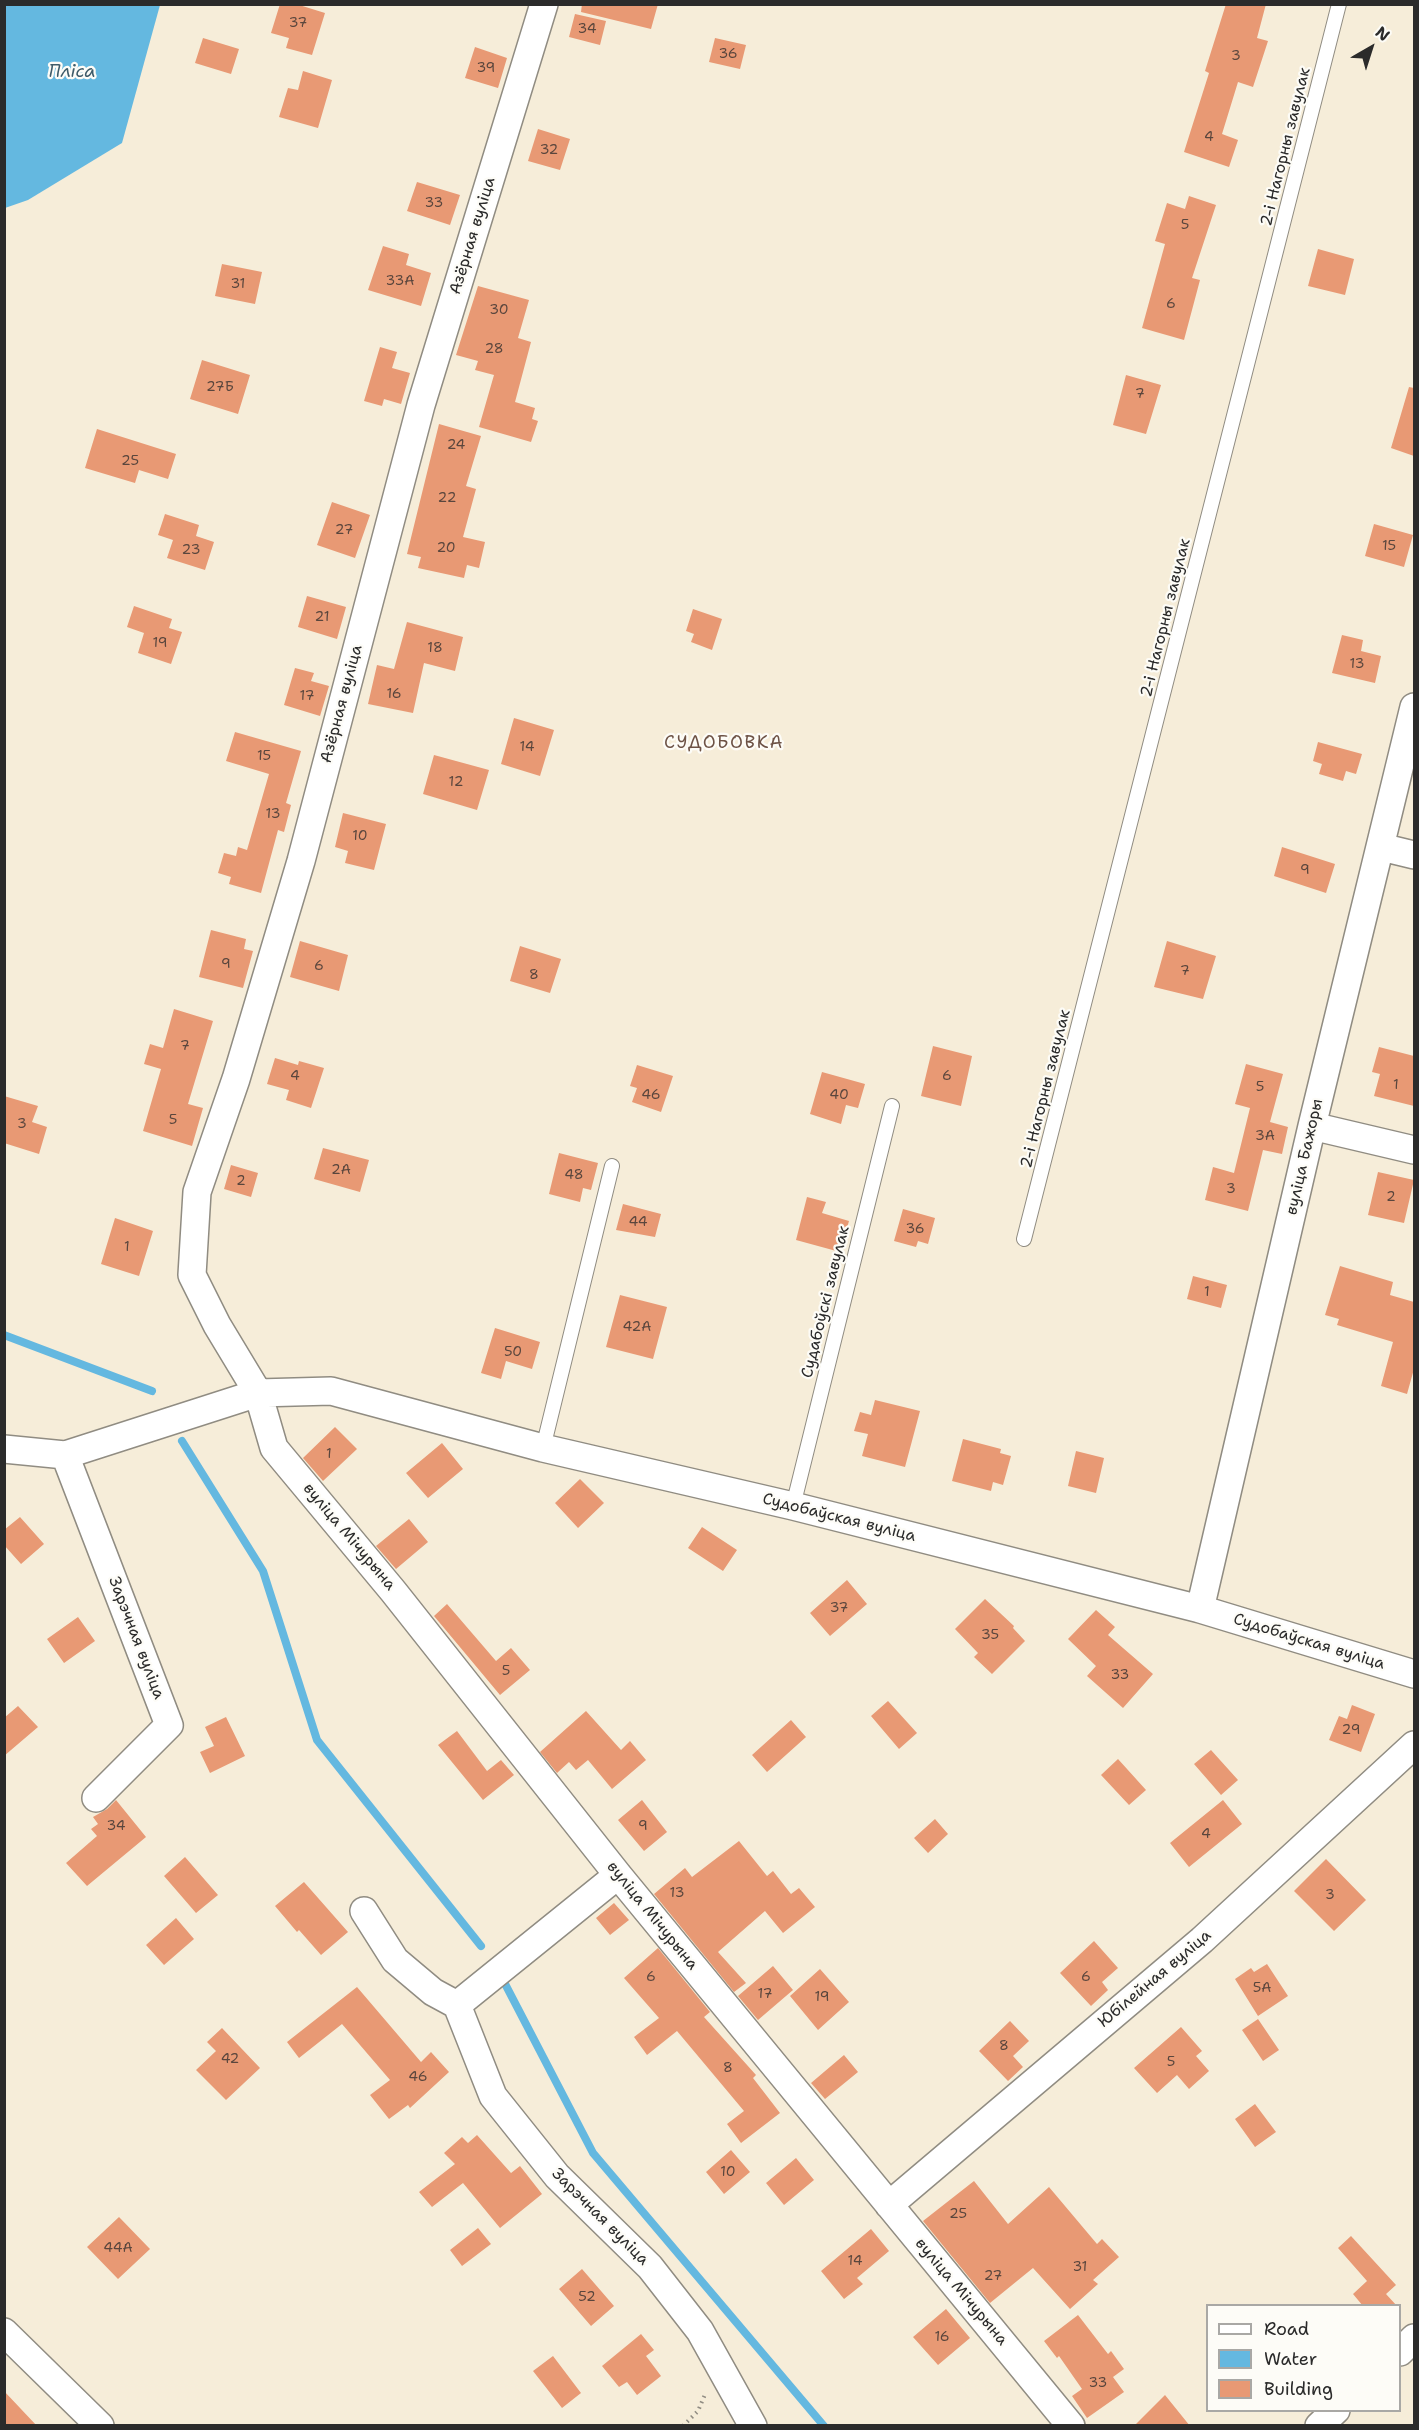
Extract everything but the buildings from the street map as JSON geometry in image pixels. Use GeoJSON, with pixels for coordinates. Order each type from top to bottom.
{"type":"FeatureCollection","features":[{"type":"Feature","properties":{"kind":"street","name":"Азёрная вуліца"},"geometry":{"type":"LineString","coordinates":[[258,1393],[217,1325],[192,1275],[197,1192],[236,1079],[297,873],[421,405],[544,4]]}},
{"type":"Feature","properties":{"kind":"street","name":"вуліца Бажоры"},"geometry":{"type":"LineString","coordinates":[[1200,1609],[1312,1126],[1414,707]]}},
{"type":"Feature","properties":{"kind":"street"},"geometry":{"type":"LineString","coordinates":[[1381,847],[1414,855]]}},
{"type":"Feature","properties":{"kind":"street"},"geometry":{"type":"LineString","coordinates":[[1312,1126],[1414,1150]]}},
{"type":"Feature","properties":{"kind":"street","name":"Судобаўская вуліца"},"geometry":{"type":"LineString","coordinates":[[258,1393],[331,1391],[543,1448],[793,1506],[1200,1609],[1414,1674]]}},
{"type":"Feature","properties":{"kind":"street"},"geometry":{"type":"LineString","coordinates":[[4,1449],[65,1455],[258,1393]]}},
{"type":"Feature","properties":{"kind":"street","name":"вуліца Мічурына"},"geometry":{"type":"LineString","coordinates":[[258,1393],[274,1448],[393,1591],[618,1875],[1071,2426]]}},
{"type":"Feature","properties":{"kind":"street","name":"Зарэчная вуліца"},"geometry":{"type":"LineString","coordinates":[[65,1455],[169,1725],[96,1798]]}},
{"type":"Feature","properties":{"kind":"street","name":"Юбілейная вуліца"},"geometry":{"type":"LineString","coordinates":[[889,2205],[1202,1940],[1414,1745]]}},
{"type":"Feature","properties":{"kind":"street"},"geometry":{"type":"LineString","coordinates":[[363,1911],[395,1960],[433,1992],[457,2005],[618,1875]]}},
{"type":"Feature","properties":{"kind":"street","name":"Зарэчная вуліца"},"geometry":{"type":"LineString","coordinates":[[457,2005],[493,2096],[557,2176],[650,2267],[700,2331],[753,2426]]}},
{"type":"Feature","properties":{"kind":"street"},"geometry":{"type":"LineString","coordinates":[[4,2332],[100,2426]]}},
{"type":"Feature","properties":{"kind":"street"},"geometry":{"type":"LineString","coordinates":[[1401,2351],[1414,2338]]}},
{"type":"Feature","properties":{"kind":"street"},"geometry":{"type":"LineString","coordinates":[[1319,2426],[1334,2412]]}},
{"type":"Feature","properties":{"kind":"lane","name":"2-і Нагорны завулак"},"geometry":{"type":"LineString","coordinates":[[1024,1239],[1339,4]]}},
{"type":"Feature","properties":{"kind":"lane","name":"Судабоўскі завулак"},"geometry":{"type":"LineString","coordinates":[[793,1506],[892,1106]]}},
{"type":"Feature","properties":{"kind":"lane"},"geometry":{"type":"LineString","coordinates":[[543,1448],[612,1166]]}},
{"type":"Feature","properties":{"kind":"path"},"geometry":{"type":"LineString","coordinates":[[683,2426],[698,2411],[718,2365]]}},
{"type":"Feature","properties":{"kind":"water","name":"Пліса"},"geometry":{"type":"Polygon","coordinates":[[[5,4],[160,5],[122,143],[28,200],[5,208],[5,4]]]}},
{"type":"Feature","properties":{"kind":"waterway"},"geometry":{"type":"LineString","coordinates":[[4,1335],[152,1391]]}},
{"type":"Feature","properties":{"kind":"waterway"},"geometry":{"type":"LineString","coordinates":[[182,1441],[263,1571],[317,1740],[481,1946]]}},
{"type":"Feature","properties":{"kind":"waterway"},"geometry":{"type":"LineString","coordinates":[[502,1978],[593,2153],[824,2426]]}},
{"type":"Feature","properties":{"kind":"district","name":"СУДОБОВКА"},"geometry":{"type":"Point","coordinates":[724,743]}}]}
